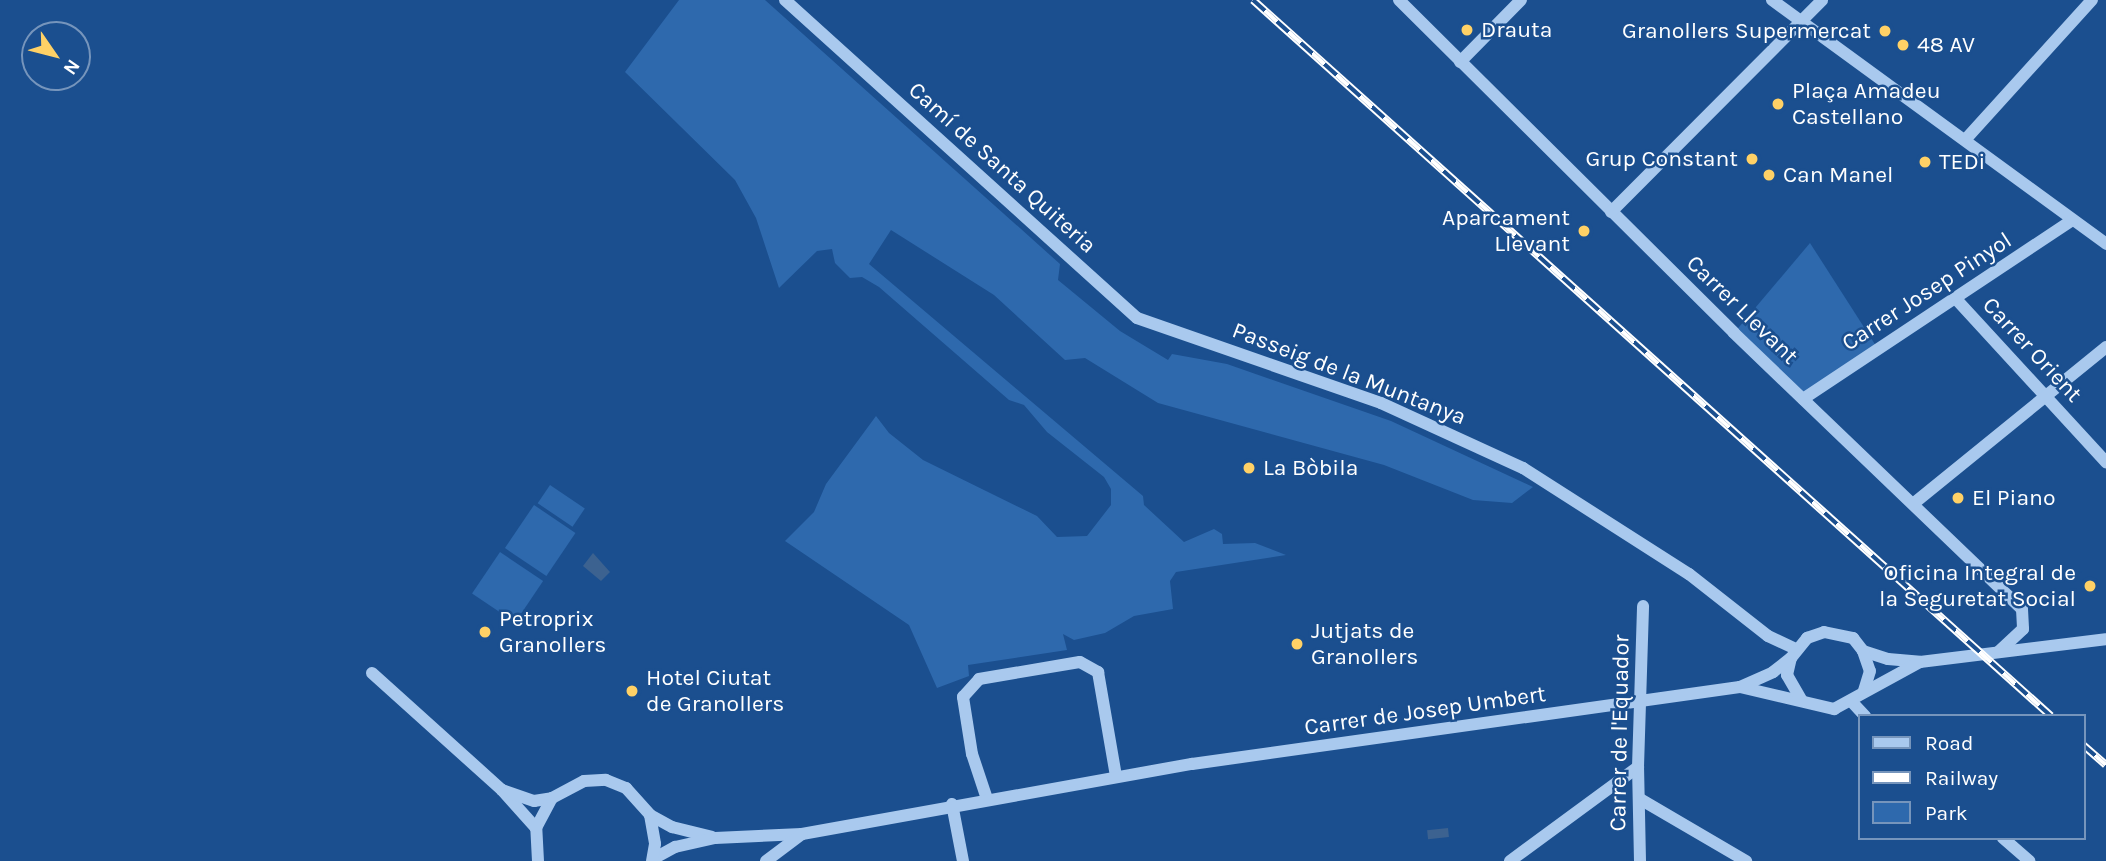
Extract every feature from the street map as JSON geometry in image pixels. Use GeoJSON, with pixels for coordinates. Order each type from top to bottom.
{"type":"FeatureCollection","features":[{"type":"Feature","properties":{"kind":"street","name":"Camí de Santa Quiteria"},"geometry":{"type":"LineString","coordinates":[[785,0],[1127,311],[1148,324],[1203,343]]}},
{"type":"Feature","properties":{"kind":"street","name":"Carrer Llevant"},"geometry":{"type":"LineString","coordinates":[[1399,0],[1611,212],[2022,609],[2025,623],[2019,633],[1999,652]]}},
{"type":"Feature","properties":{"kind":"street"},"geometry":{"type":"LineString","coordinates":[[1460,62],[1521,0]]}},
{"type":"Feature","properties":{"kind":"street"},"geometry":{"type":"LineString","coordinates":[[1772,0],[2106,244]]}},
{"type":"Feature","properties":{"kind":"street"},"geometry":{"type":"LineString","coordinates":[[1611,212],[1822,0]]}},
{"type":"Feature","properties":{"kind":"street"},"geometry":{"type":"LineString","coordinates":[[1965,140],[2092,0]]}},
{"type":"Feature","properties":{"kind":"street","name":"Carrer Josep Pinyol"},"geometry":{"type":"LineString","coordinates":[[1803,399],[2072,220]]}},
{"type":"Feature","properties":{"kind":"street","name":"Carrer Orient"},"geometry":{"type":"LineString","coordinates":[[1956,299],[2106,462]]}},
{"type":"Feature","properties":{"kind":"street","name":"Passeig de la Muntanya"},"geometry":{"type":"LineString","coordinates":[[1203,343],[1381,403],[1523,468],[1689,574],[1793,653]]}},
{"type":"Feature","properties":{"kind":"street"},"geometry":{"type":"LineString","coordinates":[[1913,504],[2106,347]]}},
{"type":"Feature","properties":{"kind":"street","name":"Carrer de l'Equador"},"geometry":{"type":"LineString","coordinates":[[1640,861],[1638,767],[1643,606]]}},
{"type":"Feature","properties":{"kind":"street"},"geometry":{"type":"LineString","coordinates":[[1740,687],[1773,672],[1807,638],[1838,632],[1853,638],[1864,650],[1871,671],[1864,691]]}},
{"type":"Feature","properties":{"kind":"street"},"geometry":{"type":"LineString","coordinates":[[1740,687],[1834,709],[1920,662],[2106,639]]}},
{"type":"Feature","properties":{"kind":"street"},"geometry":{"type":"LineString","coordinates":[[1864,650],[1920,662]]}},
{"type":"Feature","properties":{"kind":"street"},"geometry":{"type":"LineString","coordinates":[[1793,653],[1787,675],[1802,701]]}},
{"type":"Feature","properties":{"kind":"street"},"geometry":{"type":"LineString","coordinates":[[987,799],[972,754],[963,697],[979,679],[1080,662],[1098,673],[1116,776]]}},
{"type":"Feature","properties":{"kind":"street"},"geometry":{"type":"LineString","coordinates":[[372,673],[502,790],[536,828]]}},
{"type":"Feature","properties":{"kind":"street","name":"Carrer de Josep Umbert"},"geometry":{"type":"LineString","coordinates":[[715,838],[802,834],[951,804],[1116,776],[1740,687]]}},
{"type":"Feature","properties":{"kind":"street"},"geometry":{"type":"LineString","coordinates":[[1851,701],[1863,714]]}},
{"type":"Feature","properties":{"kind":"street"},"geometry":{"type":"LineString","coordinates":[[1510,861],[1638,767]]}},
{"type":"Feature","properties":{"kind":"street"},"geometry":{"type":"LineString","coordinates":[[502,790],[534,801],[552,798],[584,781],[606,780],[626,788],[650,815],[672,827],[715,838]]}},
{"type":"Feature","properties":{"kind":"street"},"geometry":{"type":"LineString","coordinates":[[538,861],[536,828],[552,798]]}},
{"type":"Feature","properties":{"kind":"street"},"geometry":{"type":"LineString","coordinates":[[1640,799],[1746,861]]}},
{"type":"Feature","properties":{"kind":"street"},"geometry":{"type":"LineString","coordinates":[[951,804],[963,861]]}},
{"type":"Feature","properties":{"kind":"street"},"geometry":{"type":"LineString","coordinates":[[650,815],[652,860],[675,847],[715,838]]}},
{"type":"Feature","properties":{"kind":"street","name":"Carrer de Josep Umbert"},"geometry":{"type":"LineString","coordinates":[[771,857],[802,834]]}},
{"type":"Feature","properties":{"kind":"street"},"geometry":{"type":"LineString","coordinates":[[2005,840],[2029,861]]}},
{"type":"Feature","properties":{"kind":"green space"},"geometry":{"type":"Polygon","coordinates":[[[679,0],[765,0],[1060,264],[1058,280],[1120,331],[1168,360],[1172,354],[1227,364],[1391,421],[1533,487],[1512,503],[1473,500],[1384,465],[1158,403],[1085,358],[1065,360],[994,295],[891,230],[869,264],[1143,496],[1144,505],[1184,542],[1214,529],[1222,534],[1223,544],[1255,543],[1286,555],[1176,572],[1170,581],[1173,609],[1134,616],[1105,633],[1074,640],[1063,634],[1067,650],[968,665],[969,676],[937,688],[909,625],[785,541],[814,512],[826,484],[876,416],[889,433],[923,460],[1037,516],[1057,537],[1087,536],[1111,505],[1111,489],[1104,477],[1047,432],[1024,405],[1009,400],[879,287],[862,277],[850,278],[835,263],[832,249],[817,251],[779,288],[756,218],[735,180],[625,72],[679,0]]]}},
{"type":"Feature","properties":{"kind":"green space"},"geometry":{"type":"Polygon","coordinates":[[[1810,243],[1878,349],[1803,399],[1734,333],[1810,243]]]}},
{"type":"Feature","properties":{"kind":"green space"},"geometry":{"type":"Polygon","coordinates":[[[550,485],[585,508],[573,527],[538,503],[550,485]]]}},
{"type":"Feature","properties":{"kind":"green space"},"geometry":{"type":"Polygon","coordinates":[[[534,505],[575,533],[546,576],[505,548],[534,505]]]}},
{"type":"Feature","properties":{"kind":"green space"},"geometry":{"type":"Polygon","coordinates":[[[500,552],[543,581],[515,623],[472,593],[500,552]]]}},
{"type":"Feature","properties":{"kind":"shaded area"},"geometry":{"type":"Polygon","coordinates":[[[593,553],[610,572],[601,581],[583,566],[593,553]]]}},
{"type":"Feature","properties":{"kind":"shaded area"},"geometry":{"type":"Polygon","coordinates":[[[1448,828],[1449,837],[1428,839],[1427,830],[1448,828]]]}},
{"type":"Feature","properties":{"kind":"railway"},"geometry":{"type":"LineString","coordinates":[[1253,0],[2049,714]]}},
{"type":"Feature","properties":{"kind":"railway"},"geometry":{"type":"LineString","coordinates":[[2085,747],[2106,765]]}},
{"type":"Feature","properties":{"kind":"place","name":"Drauta"},"geometry":{"type":"Point","coordinates":[1467,30]}},
{"type":"Feature","properties":{"kind":"place","name":"Granollers Supermercat"},"geometry":{"type":"Point","coordinates":[1885,31]}},
{"type":"Feature","properties":{"kind":"place","name":"48 AV"},"geometry":{"type":"Point","coordinates":[1903,45]}},
{"type":"Feature","properties":{"kind":"place","name":"Plaça Amadeu Castellano"},"geometry":{"type":"Point","coordinates":[1778,104]}},
{"type":"Feature","properties":{"kind":"place","name":"Grup Constant"},"geometry":{"type":"Point","coordinates":[1752,159]}},
{"type":"Feature","properties":{"kind":"place","name":"TEDi"},"geometry":{"type":"Point","coordinates":[1925,162]}},
{"type":"Feature","properties":{"kind":"place","name":"Can Manel"},"geometry":{"type":"Point","coordinates":[1769,175]}},
{"type":"Feature","properties":{"kind":"place","name":"Aparcament Llevant"},"geometry":{"type":"Point","coordinates":[1584,231]}},
{"type":"Feature","properties":{"kind":"place","name":"La Bòbila"},"geometry":{"type":"Point","coordinates":[1249,468]}},
{"type":"Feature","properties":{"kind":"place","name":"El Piano"},"geometry":{"type":"Point","coordinates":[1958,498]}},
{"type":"Feature","properties":{"kind":"place","name":"Oficina Integral de la Seguretat Social"},"geometry":{"type":"Point","coordinates":[2090,586]}},
{"type":"Feature","properties":{"kind":"place","name":"Petroprix Granollers"},"geometry":{"type":"Point","coordinates":[485,632]}},
{"type":"Feature","properties":{"kind":"place","name":"Jutjats de Granollers"},"geometry":{"type":"Point","coordinates":[1297,644]}},
{"type":"Feature","properties":{"kind":"place","name":"Hotel Ciutat de Granollers"},"geometry":{"type":"Point","coordinates":[632,691]}}]}
